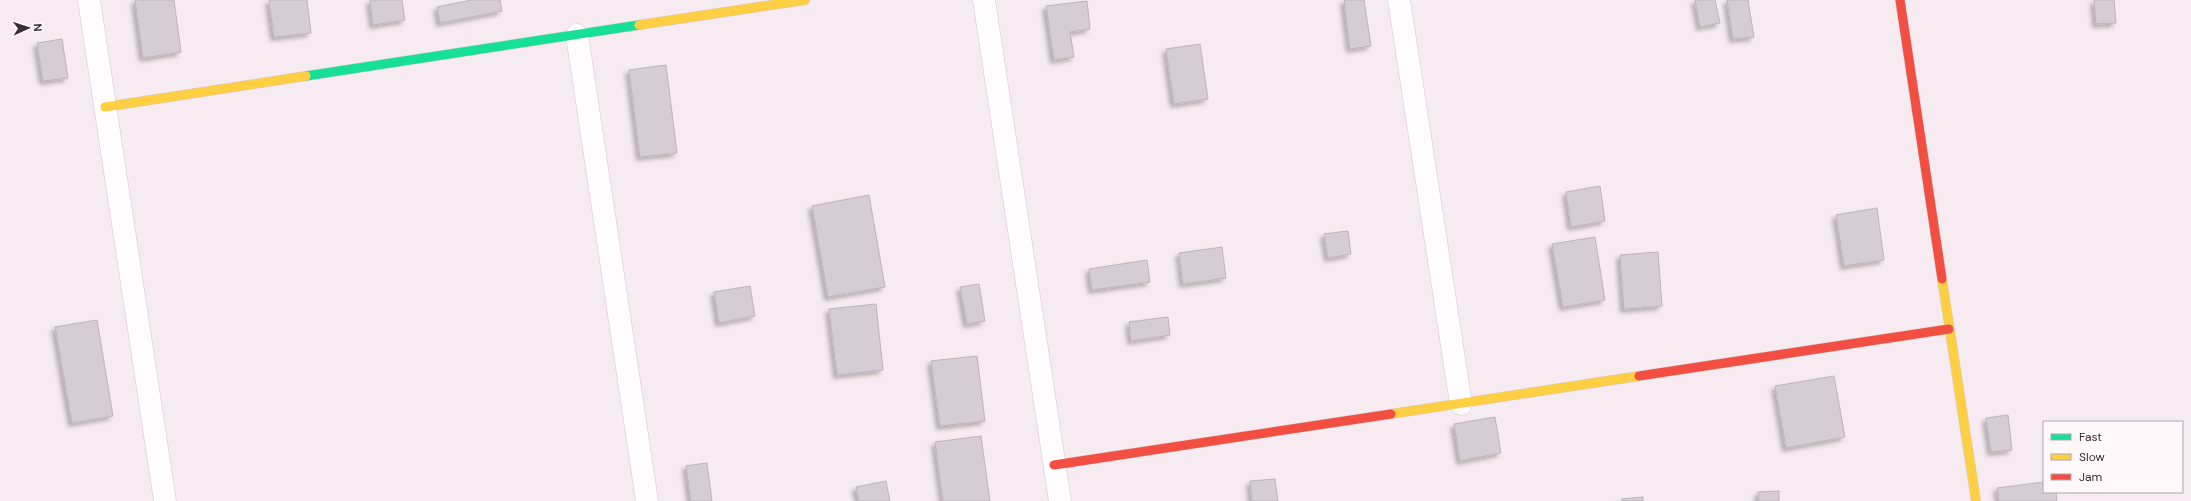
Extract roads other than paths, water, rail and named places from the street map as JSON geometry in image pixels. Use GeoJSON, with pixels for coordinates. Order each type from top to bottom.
{"type":"FeatureCollection","features":[{"type":"Feature","properties":{"kind":"street"},"geometry":{"type":"LineString","coordinates":[[89,0],[164,501]]}},
{"type":"Feature","properties":{"kind":"street"},"geometry":{"type":"LineString","coordinates":[[105,107],[805,0]]}},
{"type":"Feature","properties":{"kind":"street"},"geometry":{"type":"LineString","coordinates":[[984,0],[1060,501]]}},
{"type":"Feature","properties":{"kind":"street"},"geometry":{"type":"LineString","coordinates":[[1399,0],[1461,404]]}},
{"type":"Feature","properties":{"kind":"street"},"geometry":{"type":"LineString","coordinates":[[1900,0],[1976,501]]}},
{"type":"Feature","properties":{"kind":"street"},"geometry":{"type":"LineString","coordinates":[[577,35],[647,501]]}},
{"type":"Feature","properties":{"kind":"street"},"geometry":{"type":"LineString","coordinates":[[1054,465],[1949,329]]}}]}
